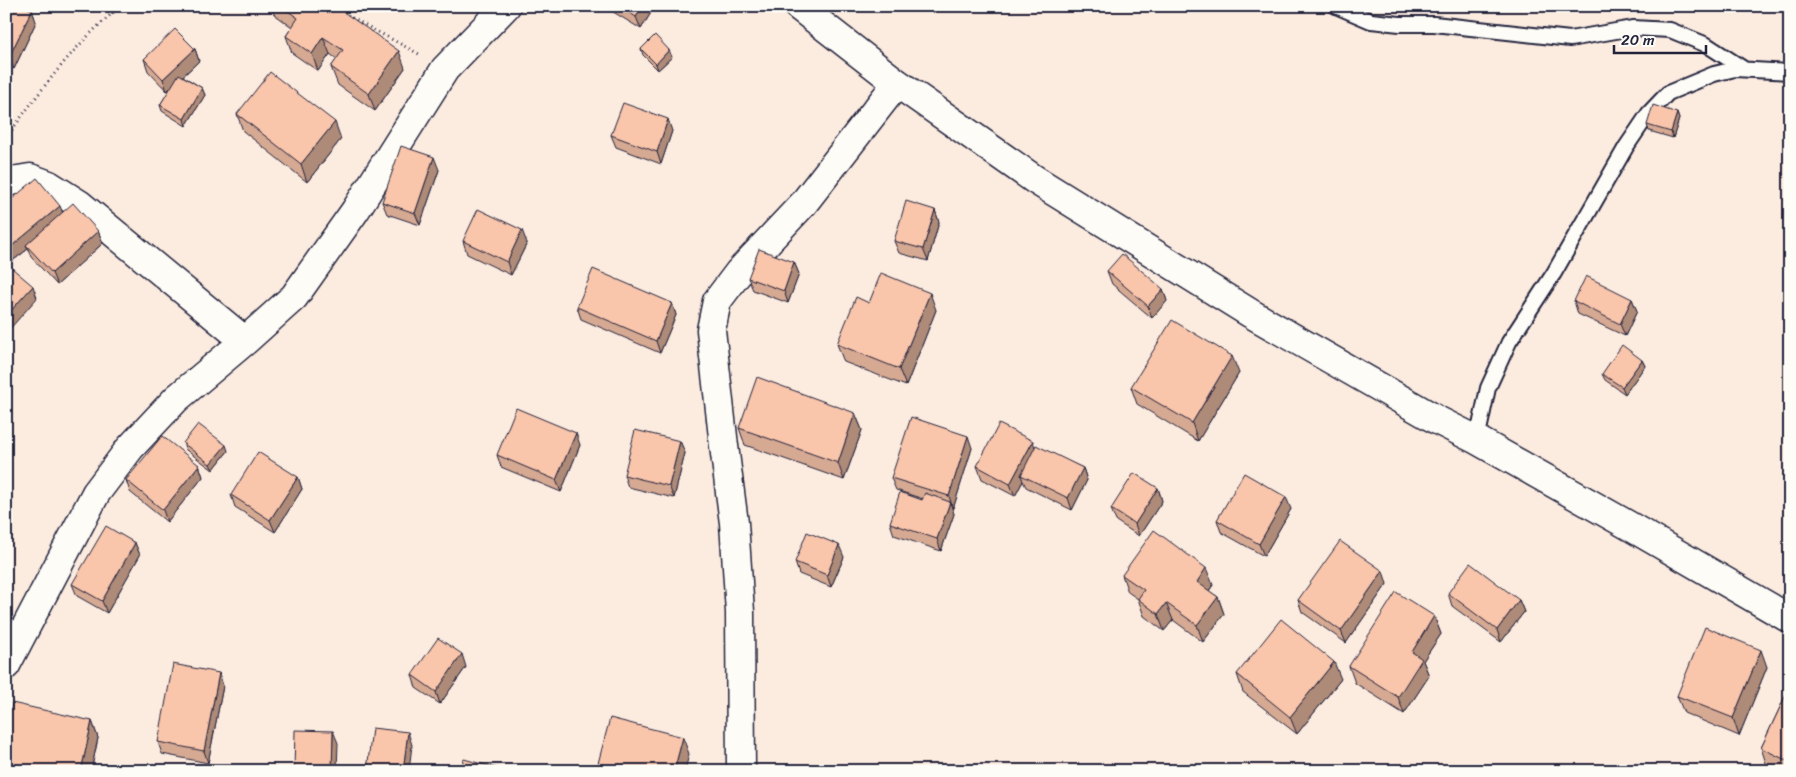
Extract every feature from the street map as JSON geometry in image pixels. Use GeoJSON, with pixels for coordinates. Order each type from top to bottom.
{"type":"FeatureCollection","features":[{"type":"Feature","properties":{"kind":"street"},"geometry":{"type":"LineString","coordinates":[[6,664],[96,493],[130,448],[176,399],[294,297],[355,211],[445,69],[506,6]]}},
{"type":"Feature","properties":{"kind":"street"},"geometry":{"type":"LineString","coordinates":[[798,6],[897,83],[1034,179],[1250,313],[1790,619]]}},
{"type":"Feature","properties":{"kind":"street"},"geometry":{"type":"LineString","coordinates":[[741,771],[740,612],[734,523],[711,330],[717,301],[739,272],[803,204],[897,83]]}},
{"type":"Feature","properties":{"kind":"street"},"geometry":{"type":"LineString","coordinates":[[6,182],[30,178],[49,185],[79,204],[245,341]]}},
{"type":"Feature","properties":{"kind":"lane"},"geometry":{"type":"LineString","coordinates":[[1336,6],[1371,21],[1400,24],[1434,24],[1570,39],[1633,28],[1670,30],[1707,45],[1744,69]]}},
{"type":"Feature","properties":{"kind":"lane"},"geometry":{"type":"LineString","coordinates":[[1477,440],[1488,388],[1509,342],[1554,273],[1626,146],[1649,113],[1668,94],[1714,74],[1735,69],[1790,72]]}},
{"type":"Feature","properties":{"kind":"path"},"geometry":{"type":"LineString","coordinates":[[93,6],[113,13]]}},
{"type":"Feature","properties":{"kind":"path"},"geometry":{"type":"LineString","coordinates":[[6,138],[41,89],[76,48],[121,6]]}},
{"type":"Feature","properties":{"kind":"path"},"geometry":{"type":"LineString","coordinates":[[340,11],[445,69]]}},
{"type":"Feature","properties":{"kind":"building"},"geometry":{"type":"Polygon","coordinates":[[[6,6],[23,6],[32,10],[9,57],[6,56],[6,6]]]}},
{"type":"Feature","properties":{"kind":"building"},"geometry":{"type":"Polygon","coordinates":[[[281,6],[335,6],[399,51],[369,94],[331,67],[343,50],[323,37],[312,54],[286,36],[298,18],[281,6]]]}},
{"type":"Feature","properties":{"kind":"building"},"geometry":{"type":"Polygon","coordinates":[[[619,6],[643,6],[636,17],[619,6]]]}},
{"type":"Feature","properties":{"kind":"building"},"geometry":{"type":"Polygon","coordinates":[[[175,29],[195,49],[163,79],[144,59],[175,29]]]}},
{"type":"Feature","properties":{"kind":"building"},"geometry":{"type":"Polygon","coordinates":[[[655,35],[669,50],[656,64],[641,49],[655,35]]]}},
{"type":"Feature","properties":{"kind":"building"},"geometry":{"type":"Polygon","coordinates":[[[270,72],[335,122],[301,164],[237,114],[270,72]]]}},
{"type":"Feature","properties":{"kind":"building"},"geometry":{"type":"Polygon","coordinates":[[[179,74],[202,88],[184,119],[160,105],[179,74]]]}},
{"type":"Feature","properties":{"kind":"building"},"geometry":{"type":"Polygon","coordinates":[[[623,103],[668,119],[657,152],[611,135],[623,103]]]}},
{"type":"Feature","properties":{"kind":"building"},"geometry":{"type":"Polygon","coordinates":[[[1653,105],[1677,113],[1671,132],[1647,125],[1653,105]]]}},
{"type":"Feature","properties":{"kind":"building"},"geometry":{"type":"Polygon","coordinates":[[[401,146],[434,157],[415,213],[382,202],[401,146]]]}},
{"type":"Feature","properties":{"kind":"building"},"geometry":{"type":"Polygon","coordinates":[[[37,178],[60,206],[7,250],[6,204],[37,178]]]}},
{"type":"Feature","properties":{"kind":"building"},"geometry":{"type":"Polygon","coordinates":[[[906,201],[935,210],[923,249],[894,241],[906,201]]]}},
{"type":"Feature","properties":{"kind":"building"},"geometry":{"type":"Polygon","coordinates":[[[73,203],[98,231],[52,273],[26,245],[73,203]]]}},
{"type":"Feature","properties":{"kind":"building"},"geometry":{"type":"Polygon","coordinates":[[[478,209],[522,230],[507,262],[463,241],[478,209]]]}},
{"type":"Feature","properties":{"kind":"building"},"geometry":{"type":"Polygon","coordinates":[[[759,249],[794,262],[784,291],[748,278],[759,249]]]}},
{"type":"Feature","properties":{"kind":"building"},"geometry":{"type":"Polygon","coordinates":[[[1122,254],[1163,289],[1148,306],[1107,271],[1122,254]]]}},
{"type":"Feature","properties":{"kind":"building"},"geometry":{"type":"Polygon","coordinates":[[[6,263],[33,286],[6,316],[6,263]]]}},
{"type":"Feature","properties":{"kind":"building"},"geometry":{"type":"Polygon","coordinates":[[[593,269],[672,303],[656,341],[577,307],[593,269]]]}},
{"type":"Feature","properties":{"kind":"building"},"geometry":{"type":"Polygon","coordinates":[[[881,273],[930,293],[899,369],[837,344],[856,297],[869,303],[881,273]]]}},
{"type":"Feature","properties":{"kind":"building"},"geometry":{"type":"Polygon","coordinates":[[[1586,276],[1632,299],[1620,324],[1574,301],[1586,276]]]}},
{"type":"Feature","properties":{"kind":"building"},"geometry":{"type":"Polygon","coordinates":[[[1172,320],[1232,356],[1192,423],[1131,387],[1172,320]]]}},
{"type":"Feature","properties":{"kind":"building"},"geometry":{"type":"Polygon","coordinates":[[[1622,345],[1642,360],[1622,387],[1602,374],[1622,345]]]}},
{"type":"Feature","properties":{"kind":"building"},"geometry":{"type":"Polygon","coordinates":[[[757,377],[855,413],[838,463],[739,428],[757,377]]]}},
{"type":"Feature","properties":{"kind":"building"},"geometry":{"type":"Polygon","coordinates":[[[516,408],[576,433],[556,480],[497,455],[516,408]]]}},
{"type":"Feature","properties":{"kind":"building"},"geometry":{"type":"Polygon","coordinates":[[[911,417],[968,436],[949,496],[891,478],[911,417]]]}},
{"type":"Feature","properties":{"kind":"building"},"geometry":{"type":"Polygon","coordinates":[[[198,424],[226,445],[210,464],[183,443],[198,424]]]}},
{"type":"Feature","properties":{"kind":"building"},"geometry":{"type":"Polygon","coordinates":[[[999,424],[1033,441],[1010,484],[977,466],[999,424]]]}},
{"type":"Feature","properties":{"kind":"building"},"geometry":{"type":"Polygon","coordinates":[[[635,430],[680,441],[669,486],[624,475],[635,430]]]}},
{"type":"Feature","properties":{"kind":"building"},"geometry":{"type":"Polygon","coordinates":[[[162,436],[199,465],[163,510],[126,480],[162,436]]]}},
{"type":"Feature","properties":{"kind":"building"},"geometry":{"type":"Polygon","coordinates":[[[1036,445],[1083,468],[1068,498],[1021,475],[1036,445]]]}},
{"type":"Feature","properties":{"kind":"building"},"geometry":{"type":"Polygon","coordinates":[[[258,452],[298,477],[270,520],[231,495],[258,452]]]}},
{"type":"Feature","properties":{"kind":"building"},"geometry":{"type":"Polygon","coordinates":[[[1134,473],[1158,488],[1135,524],[1111,509],[1134,473]]]}},
{"type":"Feature","properties":{"kind":"building"},"geometry":{"type":"Polygon","coordinates":[[[1244,473],[1286,497],[1259,544],[1217,520],[1244,473]]]}},
{"type":"Feature","properties":{"kind":"building"},"geometry":{"type":"Polygon","coordinates":[[[900,492],[922,500],[925,493],[950,502],[937,539],[890,523],[900,492]]]}},
{"type":"Feature","properties":{"kind":"building"},"geometry":{"type":"Polygon","coordinates":[[[106,526],[135,543],[102,601],[72,584],[106,526]]]}},
{"type":"Feature","properties":{"kind":"building"},"geometry":{"type":"Polygon","coordinates":[[[1154,530],[1206,568],[1197,582],[1218,597],[1197,625],[1166,603],[1158,614],[1138,599],[1144,590],[1122,575],[1154,530]]]}},
{"type":"Feature","properties":{"kind":"building"},"geometry":{"type":"Polygon","coordinates":[[[807,532],[839,545],[827,575],[795,562],[807,532]]]}},
{"type":"Feature","properties":{"kind":"building"},"geometry":{"type":"Polygon","coordinates":[[[1340,541],[1383,571],[1341,631],[1298,600],[1340,541]]]}},
{"type":"Feature","properties":{"kind":"building"},"geometry":{"type":"Polygon","coordinates":[[[1470,563],[1519,600],[1497,630],[1448,593],[1470,563]]]}},
{"type":"Feature","properties":{"kind":"building"},"geometry":{"type":"Polygon","coordinates":[[[1396,592],[1434,616],[1412,652],[1422,659],[1398,697],[1349,666],[1396,592]]]}},
{"type":"Feature","properties":{"kind":"building"},"geometry":{"type":"Polygon","coordinates":[[[1281,619],[1334,662],[1290,717],[1237,674],[1281,619]]]}},
{"type":"Feature","properties":{"kind":"building"},"geometry":{"type":"Polygon","coordinates":[[[1705,627],[1761,650],[1733,718],[1677,696],[1705,627]]]}},
{"type":"Feature","properties":{"kind":"building"},"geometry":{"type":"Polygon","coordinates":[[[438,638],[462,654],[436,692],[412,675],[438,638]]]}},
{"type":"Feature","properties":{"kind":"building"},"geometry":{"type":"Polygon","coordinates":[[[173,664],[219,673],[204,751],[158,742],[173,664]]]}},
{"type":"Feature","properties":{"kind":"building"},"geometry":{"type":"Polygon","coordinates":[[[1790,686],[1790,762],[1761,748],[1790,686]]]}},
{"type":"Feature","properties":{"kind":"building"},"geometry":{"type":"Polygon","coordinates":[[[12,703],[92,721],[81,771],[36,771],[6,764],[6,730],[12,703]]]}},
{"type":"Feature","properties":{"kind":"building"},"geometry":{"type":"Polygon","coordinates":[[[610,718],[683,737],[674,771],[596,771],[610,718]]]}},
{"type":"Feature","properties":{"kind":"building"},"geometry":{"type":"Polygon","coordinates":[[[372,728],[408,732],[403,771],[367,771],[372,728]]]}},
{"type":"Feature","properties":{"kind":"building"},"geometry":{"type":"Polygon","coordinates":[[[295,730],[333,731],[332,771],[294,771],[295,730]]]}},
{"type":"Feature","properties":{"kind":"building"},"geometry":{"type":"Polygon","coordinates":[[[464,759],[507,771],[460,771],[464,759]]]}},
{"type":"Feature","properties":{"kind":"building"},"geometry":{"type":"Polygon","coordinates":[[[1496,766],[1508,771],[1494,771],[1496,766]]]}}]}
